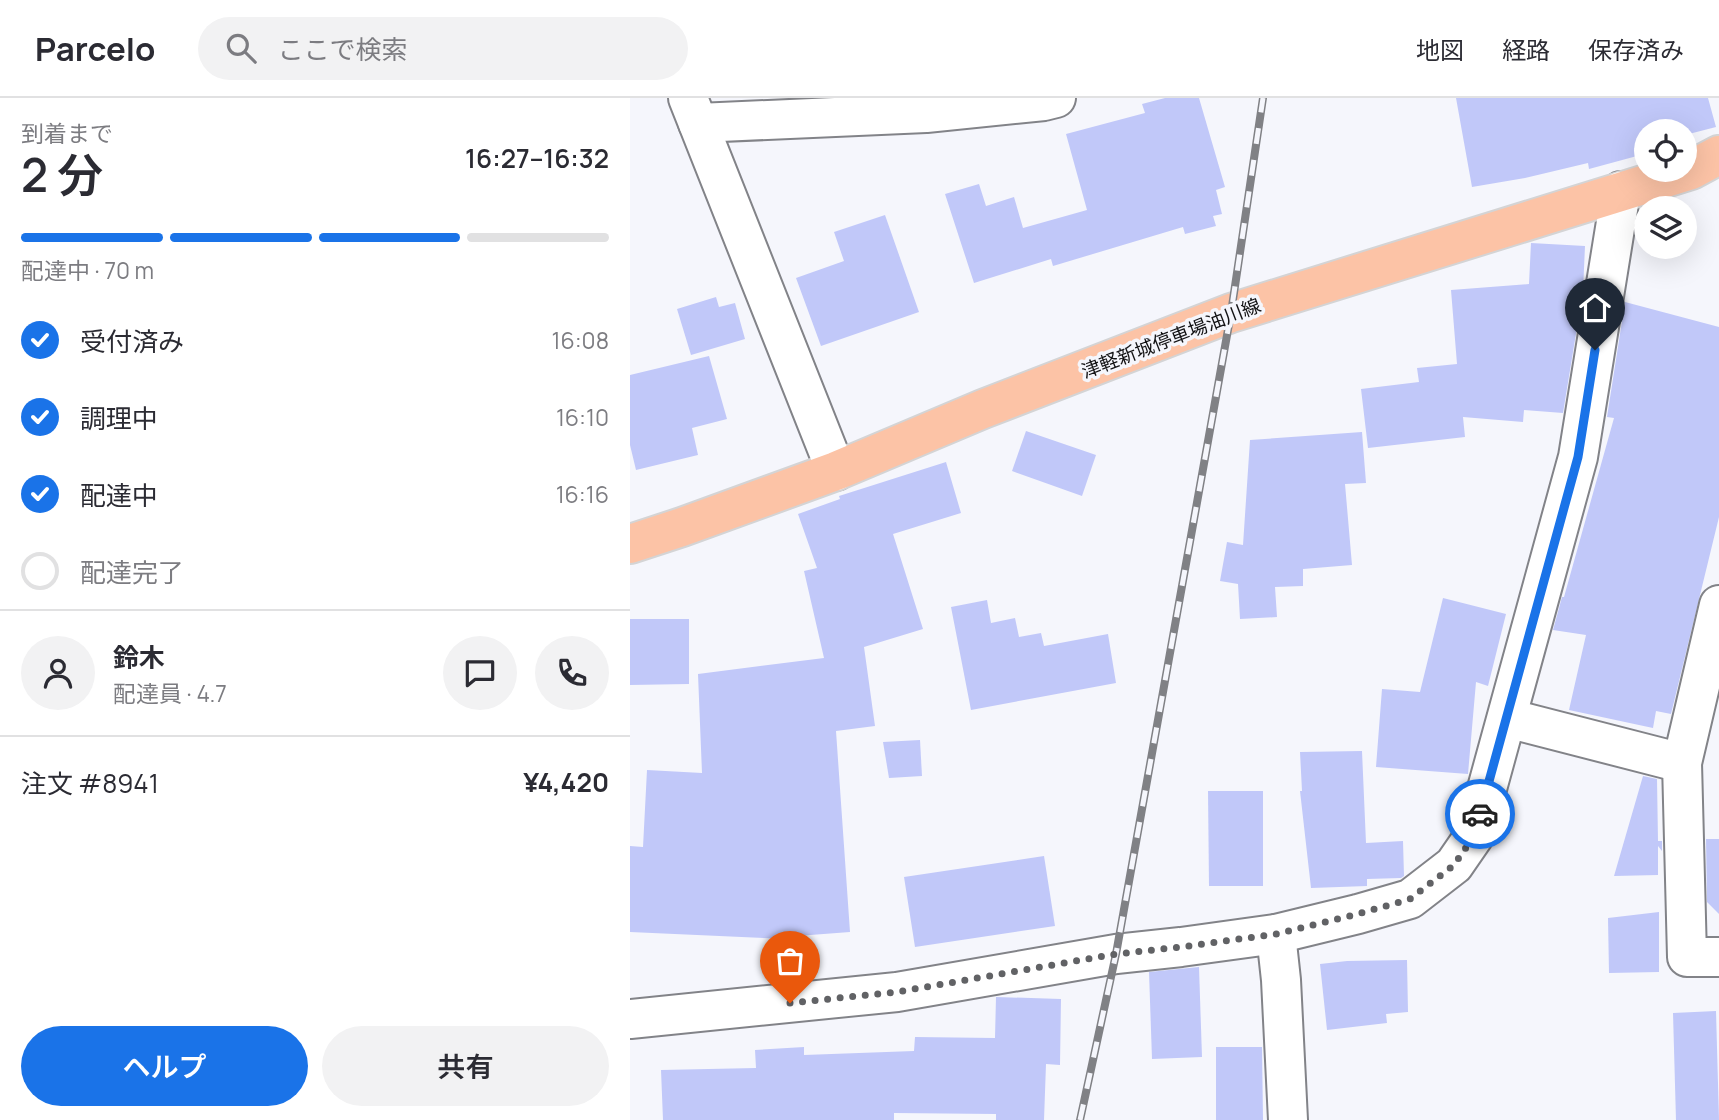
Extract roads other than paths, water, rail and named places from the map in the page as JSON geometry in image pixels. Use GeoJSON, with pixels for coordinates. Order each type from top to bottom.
{"type":"FeatureCollection","features":[{"type":"Feature","properties":{"kind":"main road","name":"津軽新城停車場油川線"},"geometry":{"type":"LineString","coordinates":[[630,544],[836,471],[1231,313],[1691,170],[1719,155]]}},
{"type":"Feature","properties":{"kind":"street"},"geometry":{"type":"LineString","coordinates":[[836,471],[693,110],[926,113],[1056,98]]}},
{"type":"Feature","properties":{"kind":"street"},"geometry":{"type":"LineString","coordinates":[[630,1019],[897,992],[1116,954],[1276,934],[1410,899],[1454,865],[1474,836],[1578,457],[1621,191]]}},
{"type":"Feature","properties":{"kind":"street"},"geometry":{"type":"LineString","coordinates":[[1719,606],[1682,763],[1687,957],[1719,957]]}},
{"type":"Feature","properties":{"kind":"street"},"geometry":{"type":"LineString","coordinates":[[1507,718],[1682,763]]}},
{"type":"Feature","properties":{"kind":"street"},"geometry":{"type":"LineString","coordinates":[[1276,934],[1288,1120]]}},
{"type":"Feature","properties":{"kind":"railway"},"geometry":{"type":"LineString","coordinates":[[1080,1120],[1116,954],[1231,313],[1263,98]]}}]}
